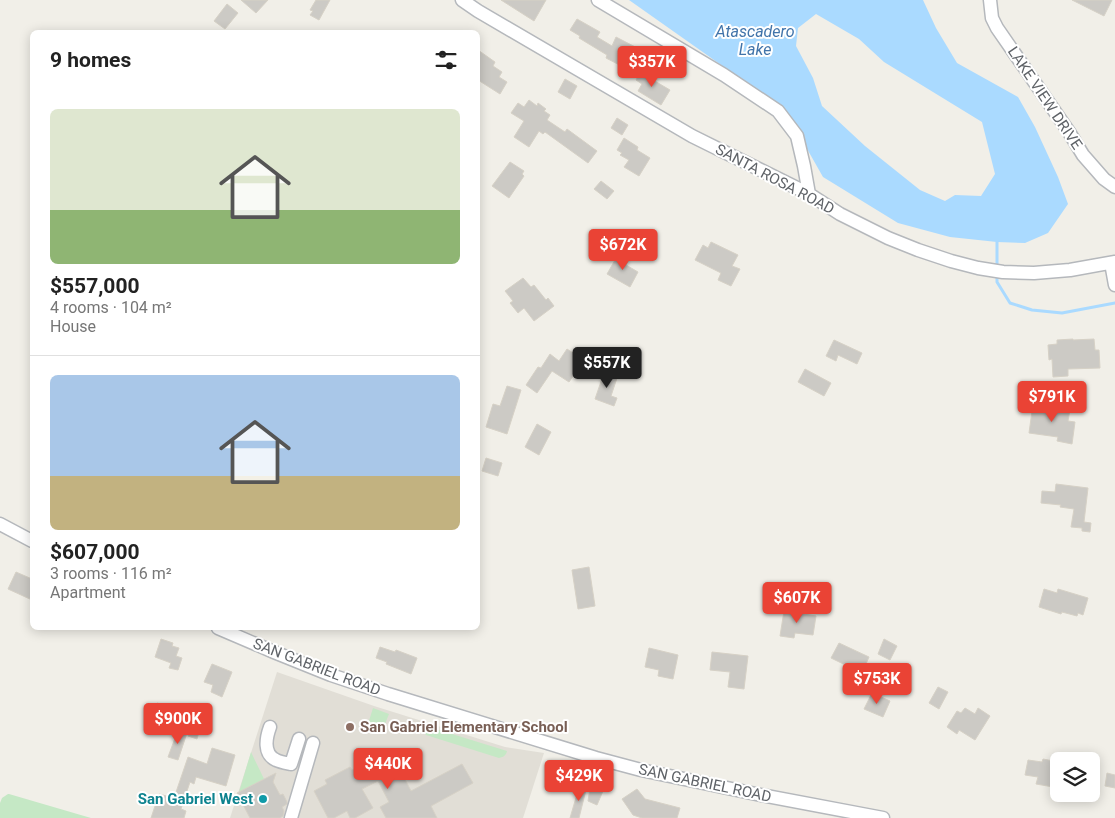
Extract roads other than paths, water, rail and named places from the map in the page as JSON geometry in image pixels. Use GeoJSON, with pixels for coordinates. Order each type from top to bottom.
{"type":"FeatureCollection","features":[{"type":"Feature","properties":{"kind":"street","name":"SANTA ROSA ROAD"},"geometry":{"type":"LineString","coordinates":[[462,0],[692,136],[809,194],[840,214],[888,238],[943,258],[978,268],[1002,272],[1034,273],[1070,270],[1113,262]]}},
{"type":"Feature","properties":{"kind":"street"},"geometry":{"type":"LineString","coordinates":[[598,0],[724,75],[778,111],[797,136],[809,194]]}},
{"type":"Feature","properties":{"kind":"street","name":"LAKE VIEW DRIVE"},"geometry":{"type":"LineString","coordinates":[[990,0],[992,18],[997,28],[1069,132],[1083,156],[1104,179],[1115,187]]}},
{"type":"Feature","properties":{"kind":"street"},"geometry":{"type":"LineString","coordinates":[[1113,262],[1115,285]]}},
{"type":"Feature","properties":{"kind":"street"},"geometry":{"type":"LineString","coordinates":[[0,524],[30,540]]}},
{"type":"Feature","properties":{"kind":"street","name":"SAN GABRIEL ROAD"},"geometry":{"type":"LineString","coordinates":[[223,630],[331,675],[596,758],[641,770],[750,793],[883,818]]}},
{"type":"Feature","properties":{"kind":"street"},"geometry":{"type":"LineString","coordinates":[[270,727],[266,744],[271,757],[277,760],[291,764],[299,739]]}},
{"type":"Feature","properties":{"kind":"street"},"geometry":{"type":"LineString","coordinates":[[291,818],[313,743]]}},
{"type":"Feature","properties":{"kind":"water","name":"Atascadero Lake"},"geometry":{"type":"Polygon","coordinates":[[[629,0],[923,0],[936,28],[957,63],[1018,97],[1035,127],[1068,204],[1048,233],[1025,243],[950,237],[898,223],[823,177],[785,110],[629,0]],[[816,14],[798,28],[796,46],[813,78],[822,106],[865,146],[920,190],[945,201],[955,195],[981,196],[995,174],[982,122],[884,62],[859,39],[816,14]]]}},
{"type":"Feature","properties":{"kind":"waterway"},"geometry":{"type":"LineString","coordinates":[[997,242],[997,268]]}},
{"type":"Feature","properties":{"kind":"waterway"},"geometry":{"type":"LineString","coordinates":[[997,275],[997,282],[1010,303],[1032,310],[1062,313],[1115,303]]}},
{"type":"Feature","properties":{"kind":"place","name":"San Gabriel Elementary School"},"geometry":{"type":"Point","coordinates":[350,727]}},
{"type":"Feature","properties":{"kind":"place","name":"San Gabriel West"},"geometry":{"type":"Point","coordinates":[263,799]}}]}
